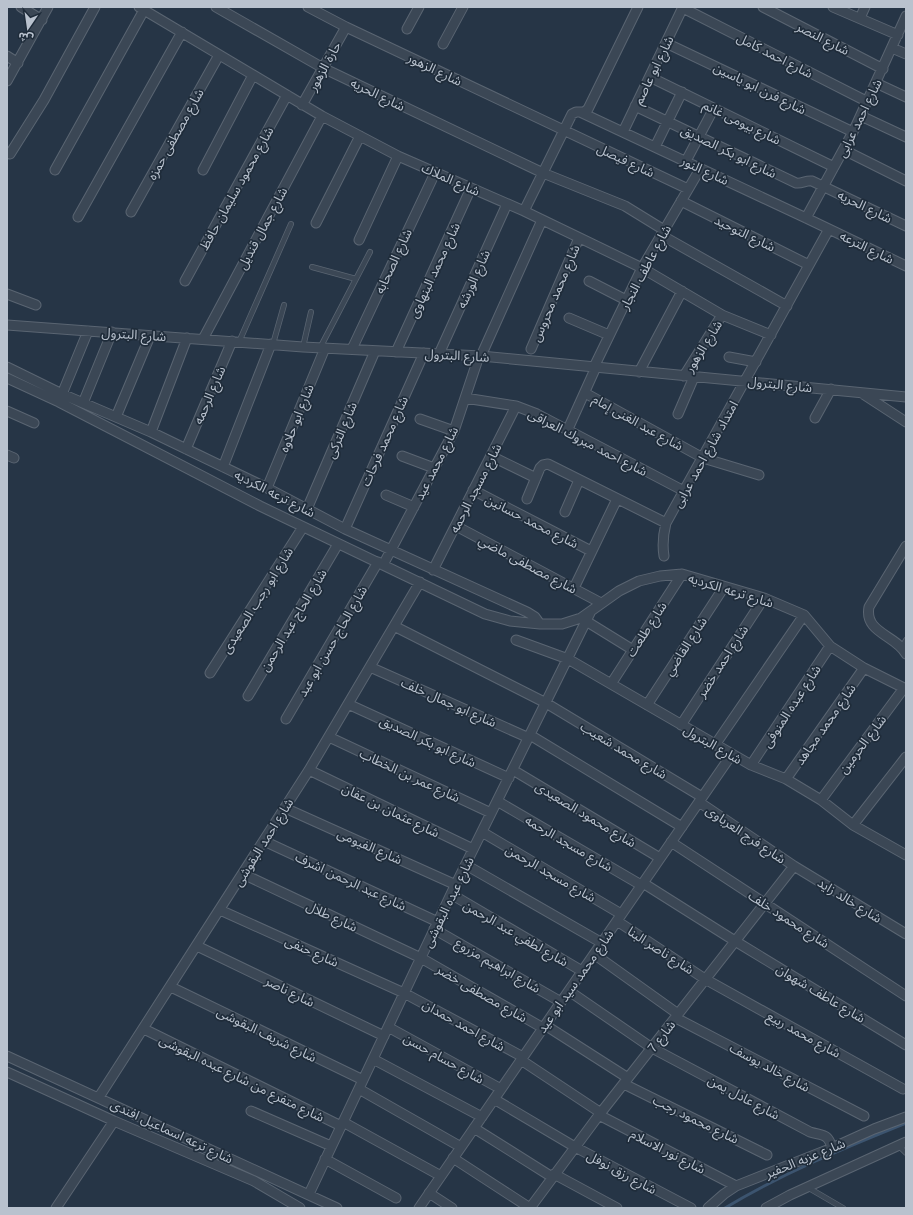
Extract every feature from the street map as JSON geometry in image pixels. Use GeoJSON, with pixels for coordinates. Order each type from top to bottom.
{"type":"FeatureCollection","features":[{"type":"Feature","properties":{"kind":"street"},"geometry":{"type":"LineString","coordinates":[[22,7],[42,20]]}},
{"type":"Feature","properties":{"kind":"street"},"geometry":{"type":"LineString","coordinates":[[7,81],[48,7]]}},
{"type":"Feature","properties":{"kind":"street"},"geometry":{"type":"LineString","coordinates":[[10,154],[44,100],[95,7]]}},
{"type":"Feature","properties":{"kind":"street","name":"شارع الحريه"},"geometry":{"type":"LineString","coordinates":[[216,7],[323,68],[543,173],[625,206],[663,232]]}},
{"type":"Feature","properties":{"kind":"street","name":"شارع الزهور"},"geometry":{"type":"LineString","coordinates":[[308,7],[346,27],[564,131]]}},
{"type":"Feature","properties":{"kind":"street"},"geometry":{"type":"LineString","coordinates":[[407,29],[418,7]]}},
{"type":"Feature","properties":{"kind":"street"},"geometry":{"type":"LineString","coordinates":[[443,44],[463,7]]}},
{"type":"Feature","properties":{"kind":"street"},"geometry":{"type":"LineString","coordinates":[[524,211],[572,114],[576,112],[584,112],[588,109],[638,7]]}},
{"type":"Feature","properties":{"kind":"street","name":"شارع ابو عاصم"},"geometry":{"type":"LineString","coordinates":[[623,132],[683,7]]}},
{"type":"Feature","properties":{"kind":"street","name":"شارع احمد كامل"},"geometry":{"type":"LineString","coordinates":[[683,7],[868,102]]}},
{"type":"Feature","properties":{"kind":"street","name":"شارع النصر"},"geometry":{"type":"LineString","coordinates":[[763,7],[883,69]]}},
{"type":"Feature","properties":{"kind":"street"},"geometry":{"type":"LineString","coordinates":[[833,7],[898,35]]}},
{"type":"Feature","properties":{"kind":"street"},"geometry":{"type":"LineString","coordinates":[[860,18],[865,7]]}},
{"type":"Feature","properties":{"kind":"street"},"geometry":{"type":"LineString","coordinates":[[55,170],[142,8]]}},
{"type":"Feature","properties":{"kind":"street","name":"شارع الملاك"},"geometry":{"type":"LineString","coordinates":[[142,8],[302,105],[398,156],[524,211],[642,268],[722,315],[771,335]]}},
{"type":"Feature","properties":{"kind":"street","name":"شارع احمد عرابى"},"geometry":{"type":"LineString","coordinates":[[806,218],[862,116],[906,16]]}},
{"type":"Feature","properties":{"kind":"street","name":"حارة الزهور"},"geometry":{"type":"LineString","coordinates":[[302,105],[346,27]]}},
{"type":"Feature","properties":{"kind":"street"},"geometry":{"type":"LineString","coordinates":[[78,217],[182,32]]}},
{"type":"Feature","properties":{"kind":"street","name":"شارع فرن ابو ياسين"},"geometry":{"type":"LineString","coordinates":[[666,43],[853,132]]}},
{"type":"Feature","properties":{"kind":"street"},"geometry":{"type":"LineString","coordinates":[[892,48],[906,54]]}},
{"type":"Feature","properties":{"kind":"street","name":"شارع مصطفى حمزه"},"geometry":{"type":"LineString","coordinates":[[131,212],[219,55]]}},
{"type":"Feature","properties":{"kind":"street"},"geometry":{"type":"LineString","coordinates":[[7,56],[18,63]]}},
{"type":"Feature","properties":{"kind":"street"},"geometry":{"type":"LineString","coordinates":[[203,170],[253,75]]}},
{"type":"Feature","properties":{"kind":"street","name":"شارع بيومى غانم"},"geometry":{"type":"LineString","coordinates":[[650,77],[834,167]]}},
{"type":"Feature","properties":{"kind":"street"},"geometry":{"type":"LineString","coordinates":[[876,83],[906,97]]}},
{"type":"Feature","properties":{"kind":"street"},"geometry":{"type":"LineString","coordinates":[[655,147],[682,92]]}},
{"type":"Feature","properties":{"kind":"street","name":"شارع محمود سليمان حافظ"},"geometry":{"type":"LineString","coordinates":[[185,281],[287,95]]}},
{"type":"Feature","properties":{"kind":"street","name":"شارع ابو بكر الصديق"},"geometry":{"type":"LineString","coordinates":[[635,106],[796,183],[803,183],[807,180],[824,186]]}},
{"type":"Feature","properties":{"kind":"street"},"geometry":{"type":"LineString","coordinates":[[686,162],[714,108]]}},
{"type":"Feature","properties":{"kind":"street","name":"شارع النور"},"geometry":{"type":"LineString","coordinates":[[580,112],[828,229]]}},
{"type":"Feature","properties":{"kind":"street","name":"شارع جمال قنديل"},"geometry":{"type":"LineString","coordinates":[[203,339],[322,116]]}},
{"type":"Feature","properties":{"kind":"street"},"geometry":{"type":"LineString","coordinates":[[862,116],[906,138]]}},
{"type":"Feature","properties":{"kind":"street","name":"شارع فيصل"},"geometry":{"type":"LineString","coordinates":[[564,131],[688,189]]}},
{"type":"Feature","properties":{"kind":"street"},"geometry":{"type":"LineString","coordinates":[[316,224],[360,136]]}},
{"type":"Feature","properties":{"kind":"street"},"geometry":{"type":"LineString","coordinates":[[844,150],[906,181]]}},
{"type":"Feature","properties":{"kind":"street"},"geometry":{"type":"LineString","coordinates":[[359,240],[398,156]]}},
{"type":"Feature","properties":{"kind":"street","name":"شارع عاطف النجار"},"geometry":{"type":"LineString","coordinates":[[568,429],[609,335],[642,268],[700,168]]}},
{"type":"Feature","properties":{"kind":"street","name":"شارع الصحابه"},"geometry":{"type":"LineString","coordinates":[[352,349],[434,173]]}},
{"type":"Feature","properties":{"kind":"street","name":"شارع الحريه"},"geometry":{"type":"LineString","coordinates":[[824,186],[906,226]]}},
{"type":"Feature","properties":{"kind":"street","name":"شارع محمد البنهاوى"},"geometry":{"type":"LineString","coordinates":[[396,352],[472,188]]}},
{"type":"Feature","properties":{"kind":"street","name":"شارع التوحيد"},"geometry":{"type":"LineString","coordinates":[[681,201],[809,265]]}},
{"type":"Feature","properties":{"kind":"street","name":"شارع الورشه"},"geometry":{"type":"LineString","coordinates":[[439,354],[507,204]]}},
{"type":"Feature","properties":{"kind":"street","name":"شارع محمد عيد"},"geometry":{"type":"LineString","coordinates":[[381,564],[391,550],[454,431],[480,356],[542,220]]}},
{"type":"Feature","properties":{"kind":"street","name":"امتداد شارع احمد عرابى"},"geometry":{"type":"LineString","coordinates":[[664,556],[662,545],[666,523],[746,381],[828,229]]}},
{"type":"Feature","properties":{"kind":"street","name":"شارع الترعه"},"geometry":{"type":"LineString","coordinates":[[828,229],[906,266]]}},
{"type":"Feature","properties":{"kind":"street"},"geometry":{"type":"LineString","coordinates":[[663,232],[787,306]]}},
{"type":"Feature","properties":{"kind":"street","name":"شارع محمد محروس"},"geometry":{"type":"LineString","coordinates":[[531,349],[579,238]]}},
{"type":"Feature","properties":{"kind":"street"},"geometry":{"type":"LineString","coordinates":[[589,282],[626,300]]}},
{"type":"Feature","properties":{"kind":"street"},"geometry":{"type":"LineString","coordinates":[[639,372],[682,291]]}},
{"type":"Feature","properties":{"kind":"street"},"geometry":{"type":"LineString","coordinates":[[7,294],[36,305]]}},
{"type":"Feature","properties":{"kind":"street","name":"شارع الزهور"},"geometry":{"type":"LineString","coordinates":[[684,376],[722,315]]}},
{"type":"Feature","properties":{"kind":"street"},"geometry":{"type":"LineString","coordinates":[[569,318],[609,335]]}},
{"type":"Feature","properties":{"kind":"street","name":"شارع البترول"},"geometry":{"type":"LineString","coordinates":[[7,325],[303,347],[480,356],[906,397]]}},
{"type":"Feature","properties":{"kind":"street"},"geometry":{"type":"LineString","coordinates":[[60,398],[88,331]]}},
{"type":"Feature","properties":{"kind":"street"},"geometry":{"type":"LineString","coordinates":[[83,403],[112,332]]}},
{"type":"Feature","properties":{"kind":"street"},"geometry":{"type":"LineString","coordinates":[[116,417],[150,336]]}},
{"type":"Feature","properties":{"kind":"street"},"geometry":{"type":"LineString","coordinates":[[150,432],[187,338]]}},
{"type":"Feature","properties":{"kind":"street","name":"شارع الرحمه"},"geometry":{"type":"LineString","coordinates":[[186,449],[236,342]]}},
{"type":"Feature","properties":{"kind":"street"},"geometry":{"type":"LineString","coordinates":[[223,467],[272,344]]}},
{"type":"Feature","properties":{"kind":"street","name":"شارع ابو حلاوه"},"geometry":{"type":"LineString","coordinates":[[267,488],[323,348]]}},
{"type":"Feature","properties":{"kind":"street","name":"شارع التركى"},"geometry":{"type":"LineString","coordinates":[[306,509],[375,351]]}},
{"type":"Feature","properties":{"kind":"street","name":"شارع محمد فرحات"},"geometry":{"type":"LineString","coordinates":[[345,529],[424,353]]}},
{"type":"Feature","properties":{"kind":"street"},"geometry":{"type":"LineString","coordinates":[[729,357],[756,362]]}},
{"type":"Feature","properties":{"kind":"street","name":"شارع ترعه الكرديه"},"geometry":{"type":"LineString","coordinates":[[7,367],[60,398],[260,506],[485,614],[510,621],[540,624],[562,624],[581,618],[619,591],[639,581],[660,576],[682,574],[764,598],[804,615],[830,646],[864,668],[905,689]]}},
{"type":"Feature","properties":{"kind":"street"},"geometry":{"type":"LineString","coordinates":[[678,414],[694,377]]}},
{"type":"Feature","properties":{"kind":"street","name":"شارع ترعه الكرديه"},"geometry":{"type":"LineString","coordinates":[[7,378],[60,398],[83,403],[150,432],[267,488],[345,529],[527,612],[535,617],[540,624]]}},
{"type":"Feature","properties":{"kind":"street"},"geometry":{"type":"LineString","coordinates":[[815,418],[831,389]]}},
{"type":"Feature","properties":{"kind":"street","name":"شارع عبد الغنى إمام"},"geometry":{"type":"LineString","coordinates":[[585,393],[703,458],[759,475]]}},
{"type":"Feature","properties":{"kind":"street"},"geometry":{"type":"LineString","coordinates":[[862,393],[906,422]]}},
{"type":"Feature","properties":{"kind":"street","name":"شارع احمد مبروك العراقى"},"geometry":{"type":"LineString","coordinates":[[465,398],[516,406],[537,414],[684,491]]}},
{"type":"Feature","properties":{"kind":"street","name":"شارع مسجد الرحمه"},"geometry":{"type":"LineString","coordinates":[[433,570],[516,406]]}},
{"type":"Feature","properties":{"kind":"street"},"geometry":{"type":"LineString","coordinates":[[7,411],[34,423]]}},
{"type":"Feature","properties":{"kind":"street"},"geometry":{"type":"LineString","coordinates":[[420,419],[454,431]]}},
{"type":"Feature","properties":{"kind":"street"},"geometry":{"type":"LineString","coordinates":[[402,456],[434,468]]}},
{"type":"Feature","properties":{"kind":"street"},"geometry":{"type":"LineString","coordinates":[[491,456],[536,478]]}},
{"type":"Feature","properties":{"kind":"street"},"geometry":{"type":"LineString","coordinates":[[527,499],[542,466],[548,464],[666,523]]}},
{"type":"Feature","properties":{"kind":"street"},"geometry":{"type":"LineString","coordinates":[[565,512],[579,480]]}},
{"type":"Feature","properties":{"kind":"street","name":"شارع محمد حسانين"},"geometry":{"type":"LineString","coordinates":[[473,490],[591,551]]}},
{"type":"Feature","properties":{"kind":"street"},"geometry":{"type":"LineString","coordinates":[[386,495],[414,507]]}},
{"type":"Feature","properties":{"kind":"street"},"geometry":{"type":"LineString","coordinates":[[574,588],[617,499]]}},
{"type":"Feature","properties":{"kind":"street","name":"شارع مصطفى ماضي"},"geometry":{"type":"LineString","coordinates":[[456,526],[601,603]]}},
{"type":"Feature","properties":{"kind":"street","name":"شارع ابو رجب الصعيدى"},"geometry":{"type":"LineString","coordinates":[[210,673],[303,527]]}},
{"type":"Feature","properties":{"kind":"street","name":"شارع الحاج عبد الرحمن"},"geometry":{"type":"LineString","coordinates":[[248,696],[338,544]]}},
{"type":"Feature","properties":{"kind":"street"},"geometry":{"type":"LineString","coordinates":[[905,647],[881,633],[870,622],[868,614],[869,607],[906,546]]}},
{"type":"Feature","properties":{"kind":"street","name":"شارع الحاج حسن ابو عبد"},"geometry":{"type":"LineString","coordinates":[[286,720],[381,564]]}},
{"type":"Feature","properties":{"kind":"street","name":"شارع طلعت"},"geometry":{"type":"LineString","coordinates":[[611,684],[682,574]]}},
{"type":"Feature","properties":{"kind":"street","name":"شارع احمد البقوشى"},"geometry":{"type":"LineString","coordinates":[[99,1097],[171,988],[309,770],[420,582]]}},
{"type":"Feature","properties":{"kind":"street","name":"شارع القاضي"},"geometry":{"type":"LineString","coordinates":[[647,705],[724,587]]}},
{"type":"Feature","properties":{"kind":"street","name":"شارع احمد خضر"},"geometry":{"type":"LineString","coordinates":[[681,725],[764,598]]}},
{"type":"Feature","properties":{"kind":"street","name":"شارع عبده البقوشى"},"geometry":{"type":"LineString","coordinates":[[309,1194],[436,925],[590,612]]}},
{"type":"Feature","properties":{"kind":"street"},"geometry":{"type":"LineString","coordinates":[[715,745],[804,615]]}},
{"type":"Feature","properties":{"kind":"street"},"geometry":{"type":"LineString","coordinates":[[586,621],[633,650]]}},
{"type":"Feature","properties":{"kind":"street","name":"شارع محمد شعيب"},"geometry":{"type":"LineString","coordinates":[[394,626],[546,702],[700,800]]}},
{"type":"Feature","properties":{"kind":"street","name":"شارع البترول"},"geometry":{"type":"LineString","coordinates":[[516,640],[568,659],[751,765],[786,779],[821,800],[853,825],[906,855]]}},
{"type":"Feature","properties":{"kind":"street","name":"شارع عبده المنوفى"},"geometry":{"type":"LineString","coordinates":[[751,765],[830,646]]}},
{"type":"Feature","properties":{"kind":"street","name":"شارع ابو جمال خلف"},"geometry":{"type":"LineString","coordinates":[[370,667],[529,736],[682,826]]}},
{"type":"Feature","properties":{"kind":"street","name":"شارع محمد مجاهد"},"geometry":{"type":"LineString","coordinates":[[786,779],[864,668]]}},
{"type":"Feature","properties":{"kind":"street","name":"شارع الحرمين"},"geometry":{"type":"LineString","coordinates":[[821,800],[905,689]]}},
{"type":"Feature","properties":{"kind":"street","name":"شارع ابو بكر الصديق"},"geometry":{"type":"LineString","coordinates":[[348,704],[511,774]]}},
{"type":"Feature","properties":{"kind":"street","name":"شارع عمر بن الخطاب"},"geometry":{"type":"LineString","coordinates":[[329,737],[491,813]]}},
{"type":"Feature","properties":{"kind":"street","name":"شارع محمد سيد ابو عيد"},"geometry":{"type":"LineString","coordinates":[[419,1208],[732,754]]}},
{"type":"Feature","properties":{"kind":"street"},"geometry":{"type":"LineString","coordinates":[[853,825],[906,757]]}},
{"type":"Feature","properties":{"kind":"street","name":"شارع عثمان بن عفان"},"geometry":{"type":"LineString","coordinates":[[309,770],[473,849]]}},
{"type":"Feature","properties":{"kind":"street","name":"شارع محمود الصعيدى"},"geometry":{"type":"LineString","coordinates":[[511,774],[660,858]]}},
{"type":"Feature","properties":{"kind":"street","name":"شارع فرج العرباوى"},"geometry":{"type":"LineString","coordinates":[[700,800],[794,866]]}},
{"type":"Feature","properties":{"kind":"street","name":"شارع مسجد الرحمه"},"geometry":{"type":"LineString","coordinates":[[497,801],[642,884],[735,941]]}},
{"type":"Feature","properties":{"kind":"street","name":"شارع الفيومى"},"geometry":{"type":"LineString","coordinates":[[285,808],[456,885]]}},
{"type":"Feature","properties":{"kind":"street","name":"شارع مسجد الرحمن"},"geometry":{"type":"LineString","coordinates":[[482,832],[619,918]]}},
{"type":"Feature","properties":{"kind":"street","name":"شارع عبد الرحمن اشرف"},"geometry":{"type":"LineString","coordinates":[[264,841],[436,925]]}},
{"type":"Feature","properties":{"kind":"street","name":"شارع محمود خلف"},"geometry":{"type":"LineString","coordinates":[[671,842],[906,996]]}},
{"type":"Feature","properties":{"kind":"street"},"geometry":{"type":"LineString","coordinates":[[466,864],[602,943]]}},
{"type":"Feature","properties":{"kind":"street","name":"شارع 7"},"geometry":{"type":"LineString","coordinates":[[533,1207],[553,1176],[600,1114],[794,866]]}},
{"type":"Feature","properties":{"kind":"street","name":"شارع خالد زايد"},"geometry":{"type":"LineString","coordinates":[[794,866],[906,934]]}},
{"type":"Feature","properties":{"kind":"street","name":"شارع طلال"},"geometry":{"type":"LineString","coordinates":[[243,874],[421,958]]}},
{"type":"Feature","properties":{"kind":"street","name":"شارع لطفي عبد الرحمن"},"geometry":{"type":"LineString","coordinates":[[451,894],[582,971]]}},
{"type":"Feature","properties":{"kind":"street","name":"شارع حنفى"},"geometry":{"type":"LineString","coordinates":[[220,910],[404,992]]}},
{"type":"Feature","properties":{"kind":"street","name":"شارع ناصر البنا"},"geometry":{"type":"LineString","coordinates":[[619,918],[705,979]]}},
{"type":"Feature","properties":{"kind":"street","name":"شارع ابراهيم مزروع"},"geometry":{"type":"LineString","coordinates":[[436,925],[561,1002]]}},
{"type":"Feature","properties":{"kind":"street","name":"شارع عاطف شهوان"},"geometry":{"type":"LineString","coordinates":[[735,941],[906,1045]]}},
{"type":"Feature","properties":{"kind":"street","name":"شارع ناصر"},"geometry":{"type":"LineString","coordinates":[[197,946],[384,1036]]}},
{"type":"Feature","properties":{"kind":"street","name":"شارع خالد يوسف"},"geometry":{"type":"LineString","coordinates":[[594,954],[677,1016],[864,1116]]}},
{"type":"Feature","properties":{"kind":"street","name":"شارع مصطفى خضر"},"geometry":{"type":"LineString","coordinates":[[421,958],[544,1026]]}},
{"type":"Feature","properties":{"kind":"street","name":"شارع محمد ربيع"},"geometry":{"type":"LineString","coordinates":[[705,979],[903,1089]]}},
{"type":"Feature","properties":{"kind":"street","name":"شارع شريف البقوشى"},"geometry":{"type":"LineString","coordinates":[[171,988],[363,1080]]}},
{"type":"Feature","properties":{"kind":"street"},"geometry":{"type":"LineString","coordinates":[[569,991],[652,1048]]}},
{"type":"Feature","properties":{"kind":"street","name":"شارع احمد حمدان"},"geometry":{"type":"LineString","coordinates":[[404,992],[522,1058]]}},
{"type":"Feature","properties":{"kind":"street"},"geometry":{"type":"LineString","coordinates":[[544,1026],[626,1081]]}},
{"type":"Feature","properties":{"kind":"street","name":"شارع حسام حسن"},"geometry":{"type":"LineString","coordinates":[[388,1027],[501,1089]]}},
{"type":"Feature","properties":{"kind":"street","name":"شارع متفرع من شارع عبده البقوشى"},"geometry":{"type":"LineString","coordinates":[[144,1029],[342,1124],[441,1176]]}},
{"type":"Feature","properties":{"kind":"street","name":"شارع عادل يمن"},"geometry":{"type":"LineString","coordinates":[[652,1048],[810,1132],[827,1136],[830,1140],[832,1148]]}},
{"type":"Feature","properties":{"kind":"street","name":"شارع ترعه اسماعيل افندى"},"geometry":{"type":"LineString","coordinates":[[7,1056],[99,1097],[337,1208]]}},
{"type":"Feature","properties":{"kind":"street","name":"شارع نور الاسلام"},"geometry":{"type":"LineString","coordinates":[[522,1058],[600,1114],[736,1186]]}},
{"type":"Feature","properties":{"kind":"street"},"geometry":{"type":"LineString","coordinates":[[372,1059],[482,1117]]}},
{"type":"Feature","properties":{"kind":"street","name":"شارع ترعه اسماعيل افندى"},"geometry":{"type":"LineString","coordinates":[[7,1072],[114,1121],[254,1181],[300,1208]]}},
{"type":"Feature","properties":{"kind":"street"},"geometry":{"type":"LineString","coordinates":[[38,1085],[44,1073]]}},
{"type":"Feature","properties":{"kind":"street","name":"شارع محمود رجب"},"geometry":{"type":"LineString","coordinates":[[626,1081],[767,1154]]}},
{"type":"Feature","properties":{"kind":"street"},"geometry":{"type":"LineString","coordinates":[[358,1089],[461,1147]]}},
{"type":"Feature","properties":{"kind":"street","name":"شارع رزق نوفل"},"geometry":{"type":"LineString","coordinates":[[494,1099],[575,1147],[691,1208]]}},
{"type":"Feature","properties":{"kind":"street"},"geometry":{"type":"LineString","coordinates":[[251,1111],[331,1146]]}},
{"type":"Feature","properties":{"kind":"street","name":"شارع عزبه الحفير"},"geometry":{"type":"LineString","coordinates":[[708,1208],[736,1186],[906,1117]]}},
{"type":"Feature","properties":{"kind":"street"},"geometry":{"type":"LineString","coordinates":[[56,1208],[114,1121]]}},
{"type":"Feature","properties":{"kind":"street"},"geometry":{"type":"LineString","coordinates":[[474,1128],[553,1176],[617,1208]]}},
{"type":"Feature","properties":{"kind":"street","name":"شارع عزبه الحفير"},"geometry":{"type":"LineString","coordinates":[[766,1208],[807,1187],[902,1144]]}},
{"type":"Feature","properties":{"kind":"street"},"geometry":{"type":"LineString","coordinates":[[454,1158],[533,1207]]}},
{"type":"Feature","properties":{"kind":"street"},"geometry":{"type":"LineString","coordinates":[[325,1159],[396,1198]]}},
{"type":"Feature","properties":{"kind":"street"},"geometry":{"type":"LineString","coordinates":[[429,1194],[452,1208]]}},
{"type":"Feature","properties":{"kind":"lane"},"geometry":{"type":"LineString","coordinates":[[236,342],[291,224]]}},
{"type":"Feature","properties":{"kind":"lane"},"geometry":{"type":"LineString","coordinates":[[323,348],[370,252]]}},
{"type":"Feature","properties":{"kind":"lane"},"geometry":{"type":"LineString","coordinates":[[312,267],[356,279]]}},
{"type":"Feature","properties":{"kind":"lane"},"geometry":{"type":"LineString","coordinates":[[272,344],[284,305]]}},
{"type":"Feature","properties":{"kind":"lane"},"geometry":{"type":"LineString","coordinates":[[303,347],[311,312]]}},
{"type":"Feature","properties":{"kind":"lane"},"geometry":{"type":"LineString","coordinates":[[902,1144],[906,1153]]}},
{"type":"Feature","properties":{"kind":"lane"},"geometry":{"type":"LineString","coordinates":[[807,1187],[843,1208]]}},
{"type":"Feature","properties":{"kind":"waterway"},"geometry":{"type":"LineString","coordinates":[[725,1208],[791,1172],[906,1123]]}}]}
